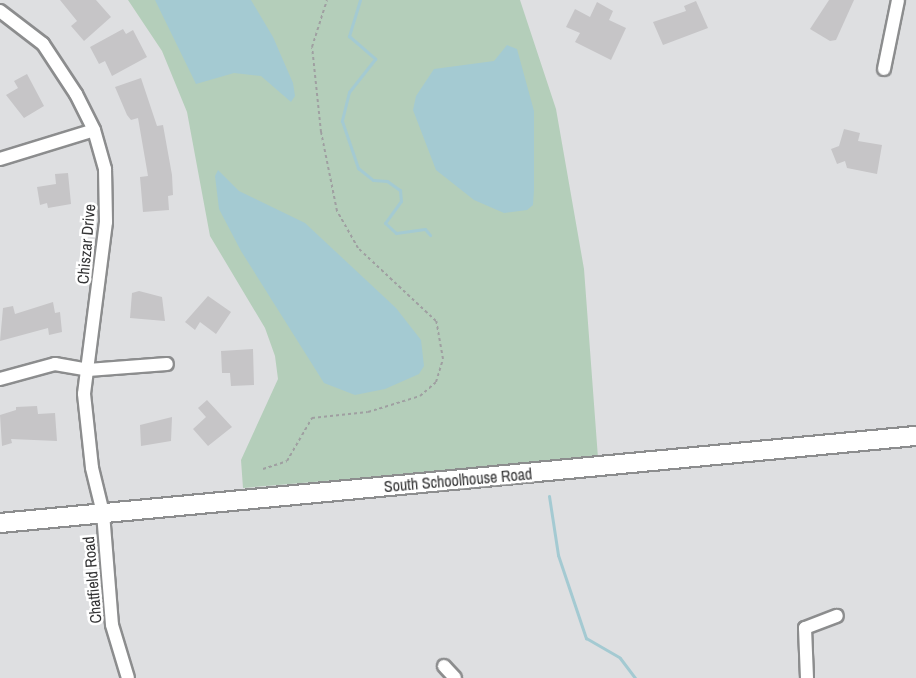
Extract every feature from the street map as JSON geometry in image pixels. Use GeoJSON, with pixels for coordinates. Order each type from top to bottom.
{"type":"FeatureCollection","features":[{"type":"Feature","properties":{"kind":"street"},"geometry":{"type":"LineString","coordinates":[[884,69],[898,0]]}},
{"type":"Feature","properties":{"kind":"street","name":"Chiszar Drive"},"geometry":{"type":"LineString","coordinates":[[0,11],[43,44],[94,130],[105,169],[106,222],[84,394],[92,468],[103,513]]}},
{"type":"Feature","properties":{"kind":"street"},"geometry":{"type":"LineString","coordinates":[[0,159],[94,130]]}},
{"type":"Feature","properties":{"kind":"street"},"geometry":{"type":"LineString","coordinates":[[0,379],[55,364],[88,370],[167,364]]}},
{"type":"Feature","properties":{"kind":"street","name":"South Schoolhouse Road"},"geometry":{"type":"LineString","coordinates":[[0,523],[916,436]]}},
{"type":"Feature","properties":{"kind":"street","name":"Chatfield Road"},"geometry":{"type":"LineString","coordinates":[[103,513],[112,625],[128,678]]}},
{"type":"Feature","properties":{"kind":"street"},"geometry":{"type":"LineString","coordinates":[[807,678],[804,628],[837,616]]}},
{"type":"Feature","properties":{"kind":"street"},"geometry":{"type":"LineString","coordinates":[[444,666],[455,678]]}},
{"type":"Feature","properties":{"kind":"path"},"geometry":{"type":"LineString","coordinates":[[263,470],[287,461],[312,418],[368,412],[420,396],[436,382],[443,360],[436,321],[358,248],[337,211],[321,132],[312,47],[327,0]]}},
{"type":"Feature","properties":{"kind":"green space"},"geometry":{"type":"Polygon","coordinates":[[[128,0],[520,0],[556,109],[584,269],[598,458],[243,488],[241,460],[278,379],[275,356],[265,328],[210,236],[187,112],[162,51],[128,0]]]}},
{"type":"Feature","properties":{"kind":"water"},"geometry":{"type":"Polygon","coordinates":[[[155,0],[251,0],[273,37],[293,83],[295,96],[291,102],[261,76],[234,73],[196,84],[155,0]]]}},
{"type":"Feature","properties":{"kind":"water"},"geometry":{"type":"Polygon","coordinates":[[[507,45],[517,49],[534,111],[534,190],[533,205],[527,210],[504,213],[474,200],[436,170],[413,110],[416,96],[434,69],[494,61],[507,45]]]}},
{"type":"Feature","properties":{"kind":"water"},"geometry":{"type":"Polygon","coordinates":[[[218,170],[239,191],[305,223],[396,308],[421,340],[424,366],[419,374],[385,389],[355,395],[324,383],[241,251],[219,209],[215,176],[218,170]]]}},
{"type":"Feature","properties":{"kind":"building"},"geometry":{"type":"Polygon","coordinates":[[[60,0],[96,0],[111,17],[84,41],[71,26],[77,21],[60,0]]]}},
{"type":"Feature","properties":{"kind":"building"},"geometry":{"type":"Polygon","coordinates":[[[829,0],[854,0],[836,40],[830,41],[810,29],[829,0]]]}},
{"type":"Feature","properties":{"kind":"building"},"geometry":{"type":"Polygon","coordinates":[[[696,1],[708,28],[663,45],[653,22],[686,11],[684,6],[696,1]]]}},
{"type":"Feature","properties":{"kind":"building"},"geometry":{"type":"Polygon","coordinates":[[[597,2],[613,11],[609,20],[626,28],[611,60],[575,42],[580,33],[566,27],[575,9],[590,17],[597,2]]]}},
{"type":"Feature","properties":{"kind":"building"},"geometry":{"type":"Polygon","coordinates":[[[123,29],[126,34],[133,30],[147,57],[112,76],[105,61],[99,64],[90,47],[123,29]]]}},
{"type":"Feature","properties":{"kind":"building"},"geometry":{"type":"Polygon","coordinates":[[[27,74],[44,106],[24,118],[6,95],[18,88],[14,81],[27,74]]]}},
{"type":"Feature","properties":{"kind":"building"},"geometry":{"type":"Polygon","coordinates":[[[141,78],[157,126],[163,125],[172,175],[173,195],[168,196],[169,210],[143,212],[140,177],[148,176],[138,118],[131,120],[127,115],[115,87],[141,78]]]}},
{"type":"Feature","properties":{"kind":"building"},"geometry":{"type":"Polygon","coordinates":[[[844,129],[860,133],[858,141],[882,145],[877,174],[847,168],[845,161],[837,164],[831,149],[839,146],[844,129]]]}},
{"type":"Feature","properties":{"kind":"building"},"geometry":{"type":"Polygon","coordinates":[[[68,173],[71,204],[48,208],[47,203],[40,205],[37,187],[56,184],[55,174],[68,173]]]}},
{"type":"Feature","properties":{"kind":"building"},"geometry":{"type":"Polygon","coordinates":[[[139,291],[162,297],[165,321],[130,318],[132,293],[139,291]]]}},
{"type":"Feature","properties":{"kind":"building"},"geometry":{"type":"Polygon","coordinates":[[[208,296],[231,312],[216,334],[200,322],[195,330],[185,322],[208,296]]]}},
{"type":"Feature","properties":{"kind":"building"},"geometry":{"type":"Polygon","coordinates":[[[53,302],[55,313],[60,312],[62,332],[49,335],[48,328],[0,341],[3,308],[13,306],[15,314],[53,302]]]}},
{"type":"Feature","properties":{"kind":"building"},"geometry":{"type":"Polygon","coordinates":[[[253,349],[254,385],[231,386],[230,373],[222,373],[221,351],[253,349]]]}},
{"type":"Feature","properties":{"kind":"building"},"geometry":{"type":"Polygon","coordinates":[[[207,400],[232,427],[208,446],[193,429],[206,417],[198,408],[207,400]]]}},
{"type":"Feature","properties":{"kind":"building"},"geometry":{"type":"Polygon","coordinates":[[[37,406],[38,414],[55,413],[57,441],[11,439],[12,443],[2,446],[0,415],[16,410],[16,407],[37,406]]]}},
{"type":"Feature","properties":{"kind":"building"},"geometry":{"type":"Polygon","coordinates":[[[172,417],[171,441],[141,446],[140,425],[172,417]]]}},
{"type":"Feature","properties":{"kind":"waterway"},"geometry":{"type":"LineString","coordinates":[[360,0],[349,36],[375,59],[349,92],[342,121],[358,168],[373,180],[387,181],[400,190],[401,201],[385,223],[396,233],[425,229],[430,235]]}},
{"type":"Feature","properties":{"kind":"waterway"},"geometry":{"type":"LineString","coordinates":[[549,496],[558,555],[586,638],[620,658],[635,678]]}}]}
